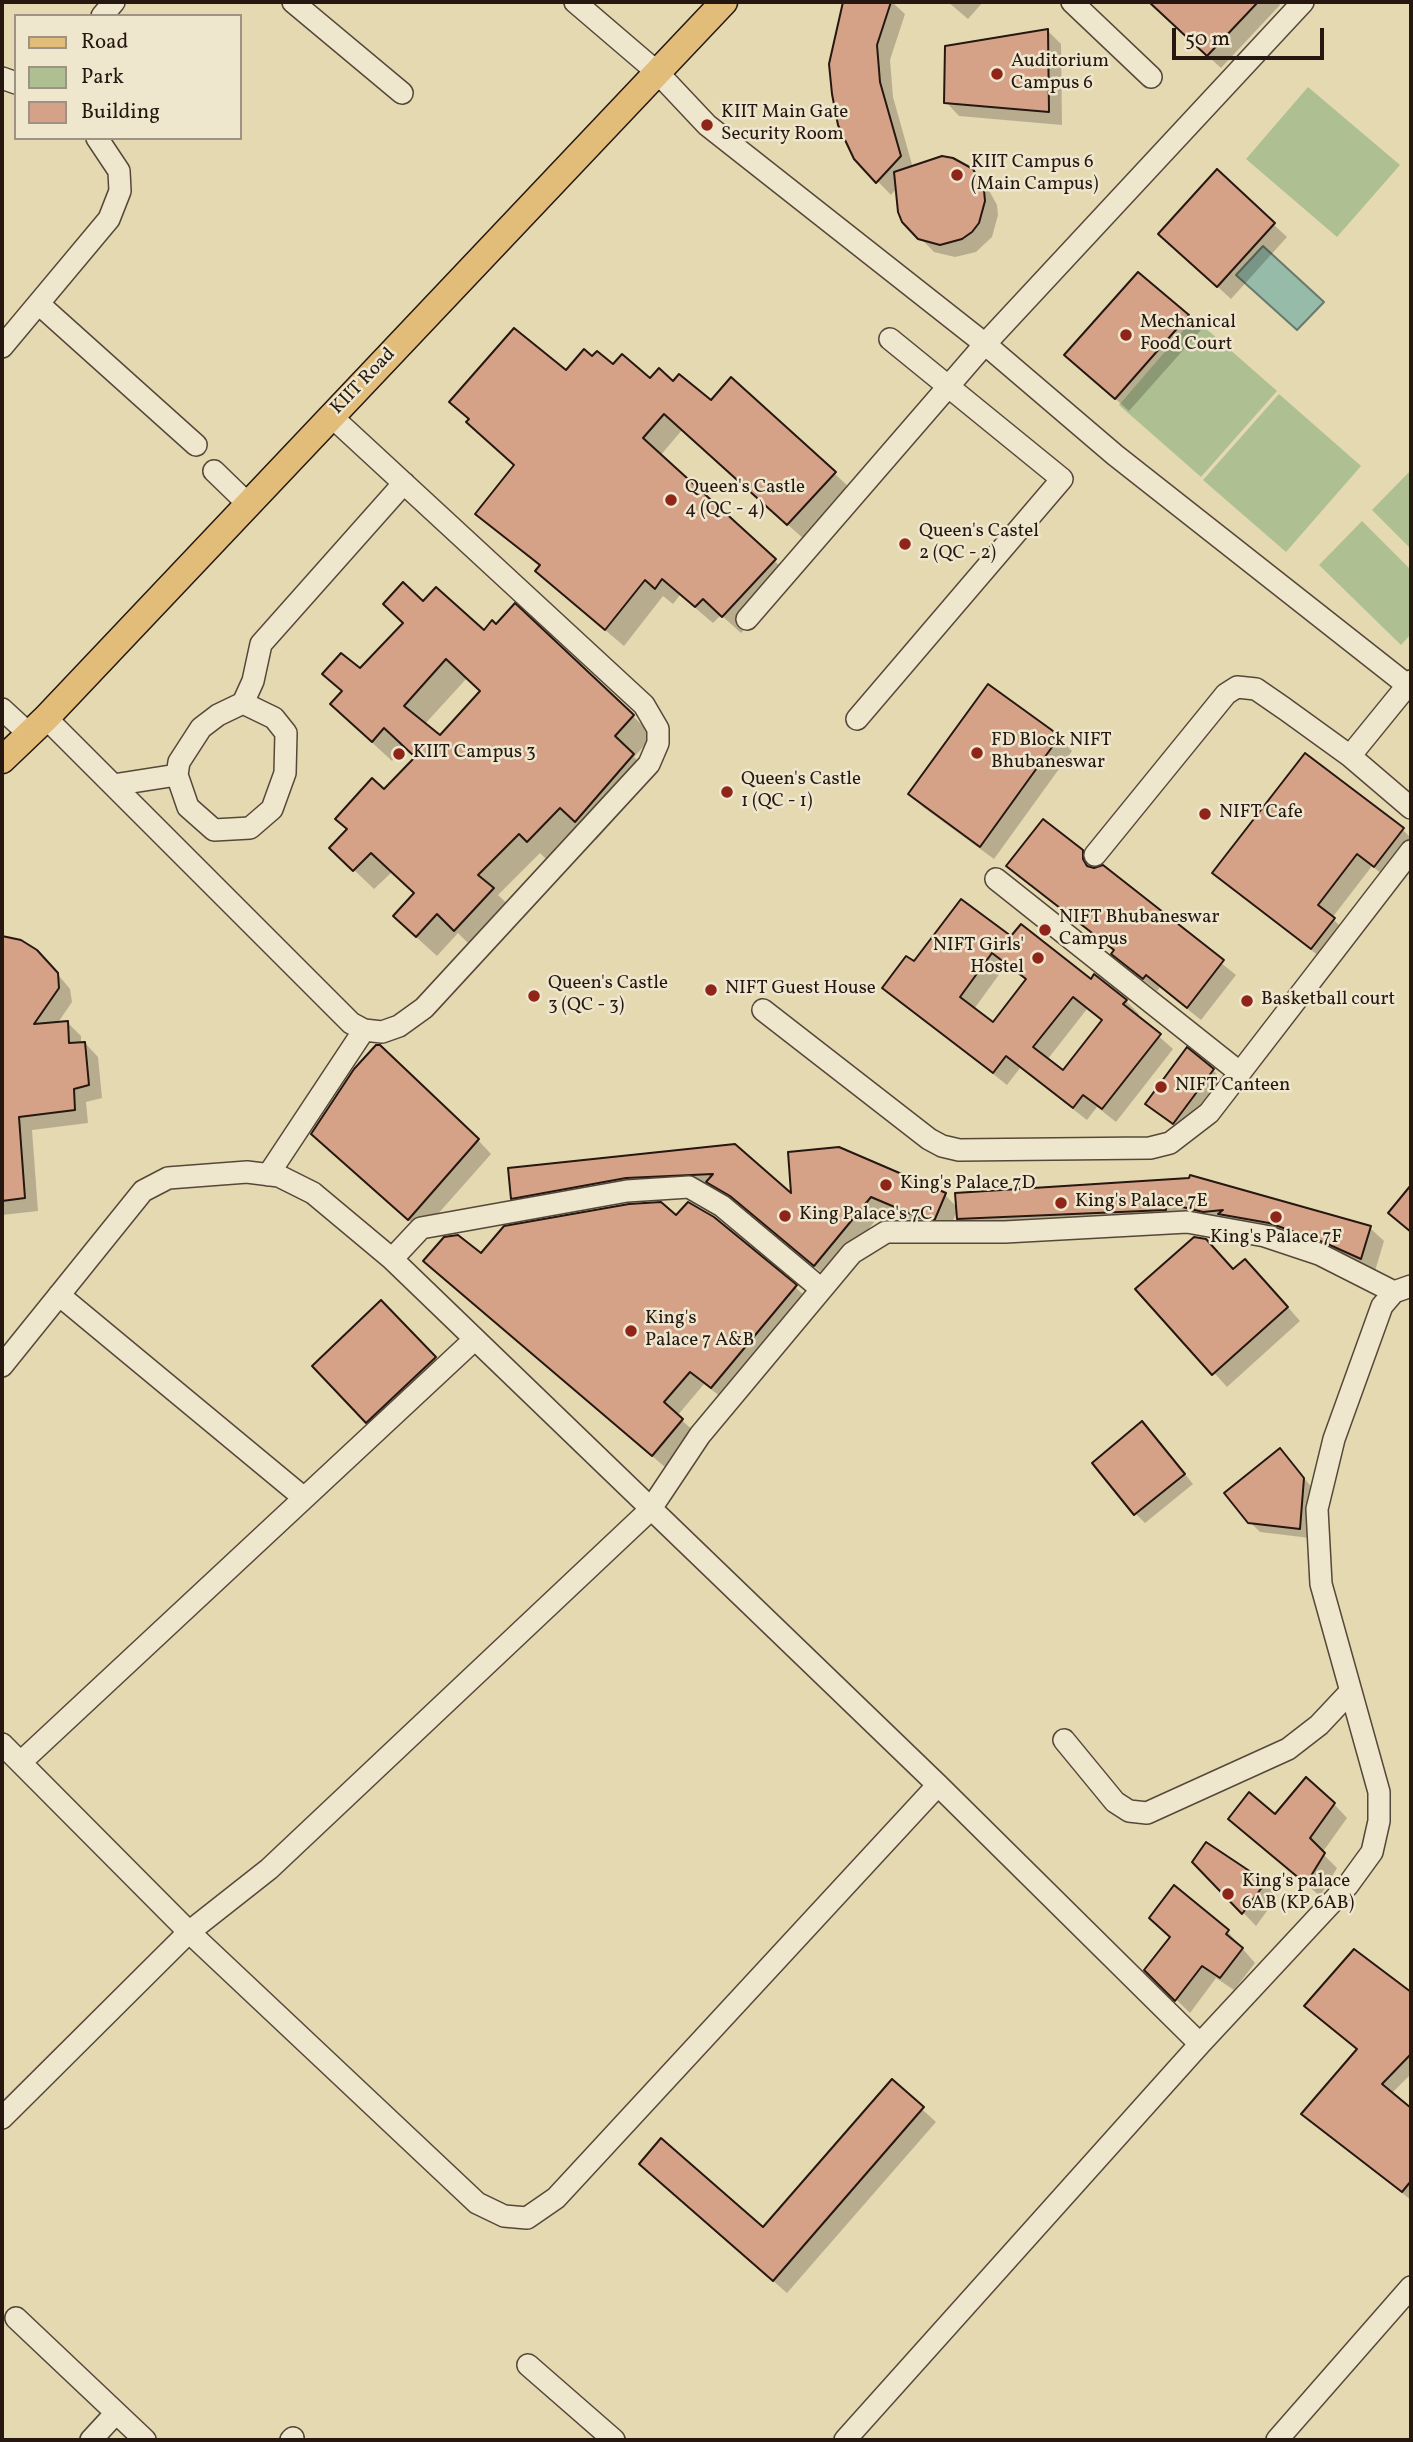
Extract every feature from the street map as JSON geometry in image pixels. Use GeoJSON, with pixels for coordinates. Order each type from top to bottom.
{"type":"FeatureCollection","features":[{"type":"Feature","properties":{"kind":"main road","name":"KIIT Road"},"geometry":{"type":"LineString","coordinates":[[2,760],[724,2]]}},
{"type":"Feature","properties":{"kind":"street"},"geometry":{"type":"LineString","coordinates":[[293,2],[402,93]]}},
{"type":"Feature","properties":{"kind":"street"},"geometry":{"type":"LineString","coordinates":[[575,2],[658,73],[707,125],[985,344],[1115,455],[1410,685],[1350,756]]}},
{"type":"Feature","properties":{"kind":"street"},"geometry":{"type":"LineString","coordinates":[[1072,2],[1151,77]]}},
{"type":"Feature","properties":{"kind":"street"},"geometry":{"type":"LineString","coordinates":[[747,619],[985,344],[1303,2]]}},
{"type":"Feature","properties":{"kind":"street"},"geometry":{"type":"LineString","coordinates":[[2,347],[40,305],[109,219],[120,191],[119,171],[98,140]]}},
{"type":"Feature","properties":{"kind":"street"},"geometry":{"type":"LineString","coordinates":[[40,305],[196,445]]}},
{"type":"Feature","properties":{"kind":"street"},"geometry":{"type":"LineString","coordinates":[[856,719],[1062,479],[890,339]]}},
{"type":"Feature","properties":{"kind":"street"},"geometry":{"type":"LineString","coordinates":[[2,709],[37,726],[113,785],[351,1023],[363,1031],[382,1032],[400,1026],[424,1008],[649,764],[658,743],[658,729],[644,705],[331,416]]}},
{"type":"Feature","properties":{"kind":"street"},"geometry":{"type":"LineString","coordinates":[[214,471],[248,504]]}},
{"type":"Feature","properties":{"kind":"street"},"geometry":{"type":"LineString","coordinates":[[243,703],[274,718],[286,733],[285,773],[272,809],[250,828],[214,830],[188,807],[177,775],[179,762],[201,728],[218,715],[243,703],[253,681],[261,644],[404,483]]}},
{"type":"Feature","properties":{"kind":"street"},"geometry":{"type":"LineString","coordinates":[[1095,855],[1226,694],[1237,687],[1256,689],[1350,756],[1411,808]]}},
{"type":"Feature","properties":{"kind":"street"},"geometry":{"type":"LineString","coordinates":[[113,785],[177,775]]}},
{"type":"Feature","properties":{"kind":"street"},"geometry":{"type":"LineString","coordinates":[[763,1010],[929,1139],[959,1150],[1150,1148],[1170,1143],[1209,1112],[1411,851]]}},
{"type":"Feature","properties":{"kind":"street"},"geometry":{"type":"LineString","coordinates":[[996,879],[1239,1072]]}},
{"type":"Feature","properties":{"kind":"street"},"geometry":{"type":"LineString","coordinates":[[268,1175],[363,1031]]}},
{"type":"Feature","properties":{"kind":"street"},"geometry":{"type":"LineString","coordinates":[[2,1366],[143,1191],[168,1178],[247,1172],[279,1177],[313,1193],[392,1259],[938,1785],[1199,2044]]}},
{"type":"Feature","properties":{"kind":"street"},"geometry":{"type":"LineString","coordinates":[[392,1259],[421,1228],[627,1191],[689,1187],[722,1206],[820,1288]]}},
{"type":"Feature","properties":{"kind":"street"},"geometry":{"type":"LineString","coordinates":[[2,2118],[188,1932],[269,1869],[650,1510],[700,1435],[820,1288],[852,1253],[886,1232],[1005,1232],[1187,1222],[1265,1236],[1319,1254],[1403,1289],[1382,1306],[1343,1415],[1317,1510],[1321,1584],[1379,1792],[1379,1821],[1372,1852],[1348,1885],[1199,2044],[845,2440]]}},
{"type":"Feature","properties":{"kind":"street"},"geometry":{"type":"LineString","coordinates":[[60,1295],[304,1498]]}},
{"type":"Feature","properties":{"kind":"street"},"geometry":{"type":"LineString","coordinates":[[21,1762],[475,1339]]}},
{"type":"Feature","properties":{"kind":"street"},"geometry":{"type":"LineString","coordinates":[[1064,1740],[1115,1802],[1129,1811],[1147,1813],[1288,1749],[1319,1725],[1350,1692]]}},
{"type":"Feature","properties":{"kind":"street"},"geometry":{"type":"LineString","coordinates":[[2,1744],[188,1932],[477,2203],[504,2216],[527,2218],[556,2198],[938,1785]]}},
{"type":"Feature","properties":{"kind":"street"},"geometry":{"type":"LineString","coordinates":[[1277,2440],[1411,2287]]}},
{"type":"Feature","properties":{"kind":"street"},"geometry":{"type":"LineString","coordinates":[[16,2318],[145,2440]]}},
{"type":"Feature","properties":{"kind":"street"},"geometry":{"type":"LineString","coordinates":[[528,2365],[614,2440]]}},
{"type":"Feature","properties":{"kind":"street"},"geometry":{"type":"LineString","coordinates":[[91,2440],[115,2414]]}},
{"type":"Feature","properties":{"kind":"green space"},"geometry":{"type":"Polygon","coordinates":[[[1308,87],[1400,165],[1337,237],[1246,159],[1308,87]]]}},
{"type":"Feature","properties":{"kind":"green space"},"geometry":{"type":"Polygon","coordinates":[[[1194,318],[1277,391],[1201,477],[1119,405],[1194,318]]]}},
{"type":"Feature","properties":{"kind":"green space"},"geometry":{"type":"Polygon","coordinates":[[[1279,394],[1361,466],[1286,552],[1203,480],[1279,394]]]}},
{"type":"Feature","properties":{"kind":"green space"},"geometry":{"type":"Polygon","coordinates":[[[1411,470],[1411,549],[1372,510],[1411,470]]]}},
{"type":"Feature","properties":{"kind":"green space"},"geometry":{"type":"Polygon","coordinates":[[[1362,521],[1411,570],[1411,634],[1401,645],[1319,565],[1362,521]]]}},
{"type":"Feature","properties":{"kind":"shaded area"},"geometry":{"type":"Polygon","coordinates":[[[1263,246],[1324,302],[1297,330],[1236,275],[1263,246]]]}},
{"type":"Feature","properties":{"kind":"building"},"geometry":{"type":"Polygon","coordinates":[[[843,2],[891,2],[877,45],[880,82],[901,156],[876,183],[854,159],[838,125],[832,94],[829,64],[843,2]]]}},
{"type":"Feature","properties":{"kind":"building"},"geometry":{"type":"Polygon","coordinates":[[[1149,2],[1258,2],[1207,56],[1149,2]]]}},
{"type":"Feature","properties":{"kind":"building","name":"Auditorium Campus 6"},"geometry":{"type":"Polygon","coordinates":[[[1048,29],[1049,112],[944,103],[945,46],[1048,29]]]}},
{"type":"Feature","properties":{"kind":"building"},"geometry":{"type":"Polygon","coordinates":[[[942,156],[953,158],[973,169],[984,190],[985,201],[979,223],[972,232],[962,239],[940,245],[918,239],[902,222],[898,212],[894,172],[942,156]]]}},
{"type":"Feature","properties":{"kind":"building"},"geometry":{"type":"Polygon","coordinates":[[[1217,169],[1275,223],[1217,287],[1158,234],[1217,169]]]}},
{"type":"Feature","properties":{"kind":"building","name":"Mechanical Food Court"},"geometry":{"type":"Polygon","coordinates":[[[1138,272],[1189,315],[1115,399],[1064,355],[1138,272]]]}},
{"type":"Feature","properties":{"kind":"building"},"geometry":{"type":"Polygon","coordinates":[[[514,328],[566,370],[584,349],[592,356],[597,351],[613,364],[622,354],[650,378],[659,368],[673,381],[679,374],[711,400],[731,377],[836,472],[787,525],[664,414],[643,438],[776,559],[722,617],[703,599],[695,607],[662,579],[655,589],[645,580],[605,630],[535,571],[540,565],[475,514],[514,465],[466,422],[469,419],[449,402],[514,328]]]}},
{"type":"Feature","properties":{"kind":"building"},"geometry":{"type":"Polygon","coordinates":[[[403,582],[423,601],[436,587],[484,630],[492,620],[496,624],[515,603],[634,715],[615,736],[634,754],[575,822],[560,808],[527,842],[519,834],[478,875],[494,888],[454,931],[437,914],[416,937],[393,916],[414,893],[371,853],[353,871],[329,848],[347,829],[335,819],[372,778],[384,789],[415,757],[384,728],[372,742],[330,704],[342,691],[322,674],[341,653],[360,668],[403,623],[383,604],[403,582]],[[446,659],[404,706],[440,735],[480,691],[446,659]]]}},
{"type":"Feature","properties":{"kind":"building"},"geometry":{"type":"Polygon","coordinates":[[[988,684],[1060,736],[980,847],[908,794],[988,684]]]}},
{"type":"Feature","properties":{"kind":"building"},"geometry":{"type":"Polygon","coordinates":[[[1305,753],[1404,828],[1374,867],[1357,854],[1318,905],[1335,918],[1311,949],[1212,873],[1305,753]]]}},
{"type":"Feature","properties":{"kind":"building"},"geometry":{"type":"Polygon","coordinates":[[[1043,819],[1083,850],[1083,859],[1087,866],[1094,868],[1103,865],[1224,960],[1187,1008],[1146,975],[1143,979],[1111,954],[1114,950],[1006,866],[1043,819]]]}},
{"type":"Feature","properties":{"kind":"building"},"geometry":{"type":"Polygon","coordinates":[[[961,899],[1011,936],[1021,924],[1091,979],[1094,974],[1127,1000],[1123,1004],[1161,1034],[1102,1109],[1083,1095],[1073,1108],[1006,1056],[993,1073],[882,988],[906,956],[914,961],[961,899]],[[992,953],[960,997],[993,1022],[1026,979],[992,953]],[[1073,997],[1033,1047],[1063,1070],[1102,1020],[1073,997]]]}},
{"type":"Feature","properties":{"kind":"building"},"geometry":{"type":"Polygon","coordinates":[[[2,936],[21,940],[37,950],[58,973],[59,988],[34,1024],[68,1021],[69,1043],[85,1042],[89,1085],[74,1089],[75,1110],[19,1117],[25,1198],[2,1201],[2,936]]]}},
{"type":"Feature","properties":{"kind":"building"},"geometry":{"type":"Polygon","coordinates":[[[376,1045],[380,1045],[479,1139],[408,1220],[311,1134],[354,1069],[376,1045]]]}},
{"type":"Feature","properties":{"kind":"building"},"geometry":{"type":"Polygon","coordinates":[[[1187,1047],[1214,1069],[1173,1124],[1145,1104],[1187,1047]]]}},
{"type":"Feature","properties":{"kind":"building"},"geometry":{"type":"Polygon","coordinates":[[[735,1144],[791,1193],[788,1152],[839,1147],[946,1193],[935,1219],[923,1219],[871,1197],[814,1266],[730,1196],[706,1182],[713,1174],[626,1178],[511,1199],[508,1168],[735,1144]]]}},
{"type":"Feature","properties":{"kind":"building"},"geometry":{"type":"Polygon","coordinates":[[[1190,1175],[1371,1226],[1361,1259],[1269,1223],[1218,1214],[1223,1210],[1203,1212],[1166,1203],[1166,1210],[957,1219],[955,1193],[1189,1178],[1190,1175]]]}},
{"type":"Feature","properties":{"kind":"building"},"geometry":{"type":"Polygon","coordinates":[[[1411,1185],[1411,1232],[1388,1213],[1411,1185]]]}},
{"type":"Feature","properties":{"kind":"building","name":"King's Palace 7 A&B"},"geometry":{"type":"Polygon","coordinates":[[[661,1202],[676,1215],[688,1202],[714,1217],[797,1285],[711,1388],[690,1372],[664,1402],[683,1419],[652,1456],[423,1261],[444,1237],[458,1235],[481,1253],[504,1226],[629,1204],[661,1202]]]}},
{"type":"Feature","properties":{"kind":"building"},"geometry":{"type":"Polygon","coordinates":[[[1194,1237],[1206,1239],[1233,1269],[1245,1259],[1288,1307],[1212,1375],[1135,1289],[1194,1237]]]}},
{"type":"Feature","properties":{"kind":"building"},"geometry":{"type":"Polygon","coordinates":[[[381,1300],[436,1357],[366,1423],[312,1366],[381,1300]]]}},
{"type":"Feature","properties":{"kind":"building"},"geometry":{"type":"Polygon","coordinates":[[[1142,1421],[1185,1474],[1134,1515],[1092,1463],[1142,1421]]]}},
{"type":"Feature","properties":{"kind":"building"},"geometry":{"type":"Polygon","coordinates":[[[1280,1448],[1304,1478],[1300,1529],[1248,1523],[1224,1493],[1280,1448]]]}},
{"type":"Feature","properties":{"kind":"building"},"geometry":{"type":"Polygon","coordinates":[[[1306,1777],[1335,1803],[1310,1838],[1325,1853],[1306,1884],[1228,1819],[1249,1792],[1275,1814],[1306,1777]]]}},
{"type":"Feature","properties":{"kind":"building"},"geometry":{"type":"Polygon","coordinates":[[[1206,1842],[1266,1882],[1242,1914],[1192,1862],[1206,1842]]]}},
{"type":"Feature","properties":{"kind":"building"},"geometry":{"type":"Polygon","coordinates":[[[1174,1885],[1229,1930],[1226,1934],[1243,1948],[1220,1978],[1202,1966],[1175,2001],[1144,1970],[1170,1937],[1149,1918],[1174,1885]]]}},
{"type":"Feature","properties":{"kind":"building"},"geometry":{"type":"Polygon","coordinates":[[[1354,1949],[1411,1992],[1411,2054],[1382,2084],[1411,2108],[1411,2181],[1402,2192],[1301,2114],[1357,2049],[1304,2006],[1354,1949]]]}},
{"type":"Feature","properties":{"kind":"building"},"geometry":{"type":"Polygon","coordinates":[[[892,2079],[924,2107],[773,2281],[639,2164],[661,2138],[763,2227],[892,2079]]]}},
{"type":"Feature","properties":{"kind":"place","name":"Auditorium Campus 6"},"geometry":{"type":"Point","coordinates":[997,74]}},
{"type":"Feature","properties":{"kind":"place","name":"KIIT Main Gate Security Room"},"geometry":{"type":"Point","coordinates":[707,125]}},
{"type":"Feature","properties":{"kind":"place","name":"KIIT Campus 6 (Main Campus)"},"geometry":{"type":"Point","coordinates":[957,175]}},
{"type":"Feature","properties":{"kind":"place","name":"Mechanical Food Court"},"geometry":{"type":"Point","coordinates":[1126,335]}},
{"type":"Feature","properties":{"kind":"place","name":"Queen's Castle 4 (QC - 4)"},"geometry":{"type":"Point","coordinates":[671,500]}},
{"type":"Feature","properties":{"kind":"place","name":"Queen's Castel 2 (QC - 2)"},"geometry":{"type":"Point","coordinates":[905,544]}},
{"type":"Feature","properties":{"kind":"place","name":"FD Block NIFT Bhubaneswar"},"geometry":{"type":"Point","coordinates":[977,753]}},
{"type":"Feature","properties":{"kind":"place","name":"KIIT Campus 3"},"geometry":{"type":"Point","coordinates":[399,754]}},
{"type":"Feature","properties":{"kind":"place","name":"Queen's Castle 1 (QC - 1)"},"geometry":{"type":"Point","coordinates":[727,792]}},
{"type":"Feature","properties":{"kind":"place","name":"NIFT Cafe"},"geometry":{"type":"Point","coordinates":[1205,814]}},
{"type":"Feature","properties":{"kind":"place","name":"NIFT Bhubaneswar Campus"},"geometry":{"type":"Point","coordinates":[1045,930]}},
{"type":"Feature","properties":{"kind":"place","name":"NIFT Girls' Hostel"},"geometry":{"type":"Point","coordinates":[1038,958]}},
{"type":"Feature","properties":{"kind":"place","name":"NIFT Guest House"},"geometry":{"type":"Point","coordinates":[711,990]}},
{"type":"Feature","properties":{"kind":"place","name":"Queen's Castle 3 (QC - 3)"},"geometry":{"type":"Point","coordinates":[534,996]}},
{"type":"Feature","properties":{"kind":"place","name":"Basketball court"},"geometry":{"type":"Point","coordinates":[1247,1001]}},
{"type":"Feature","properties":{"kind":"place","name":"NIFT Canteen"},"geometry":{"type":"Point","coordinates":[1161,1087]}},
{"type":"Feature","properties":{"kind":"place","name":"King's Palace 7D"},"geometry":{"type":"Point","coordinates":[886,1185]}},
{"type":"Feature","properties":{"kind":"place","name":"King's Palace 7E"},"geometry":{"type":"Point","coordinates":[1061,1203]}},
{"type":"Feature","properties":{"kind":"place","name":"King Palace's 7C"},"geometry":{"type":"Point","coordinates":[785,1216]}},
{"type":"Feature","properties":{"kind":"place","name":"King's Palace 7F"},"geometry":{"type":"Point","coordinates":[1276,1217]}},
{"type":"Feature","properties":{"kind":"place","name":"King's Palace 7 A&B"},"geometry":{"type":"Point","coordinates":[631,1331]}},
{"type":"Feature","properties":{"kind":"place","name":"King's palace 6AB (KP 6AB)"},"geometry":{"type":"Point","coordinates":[1228,1894]}}]}
